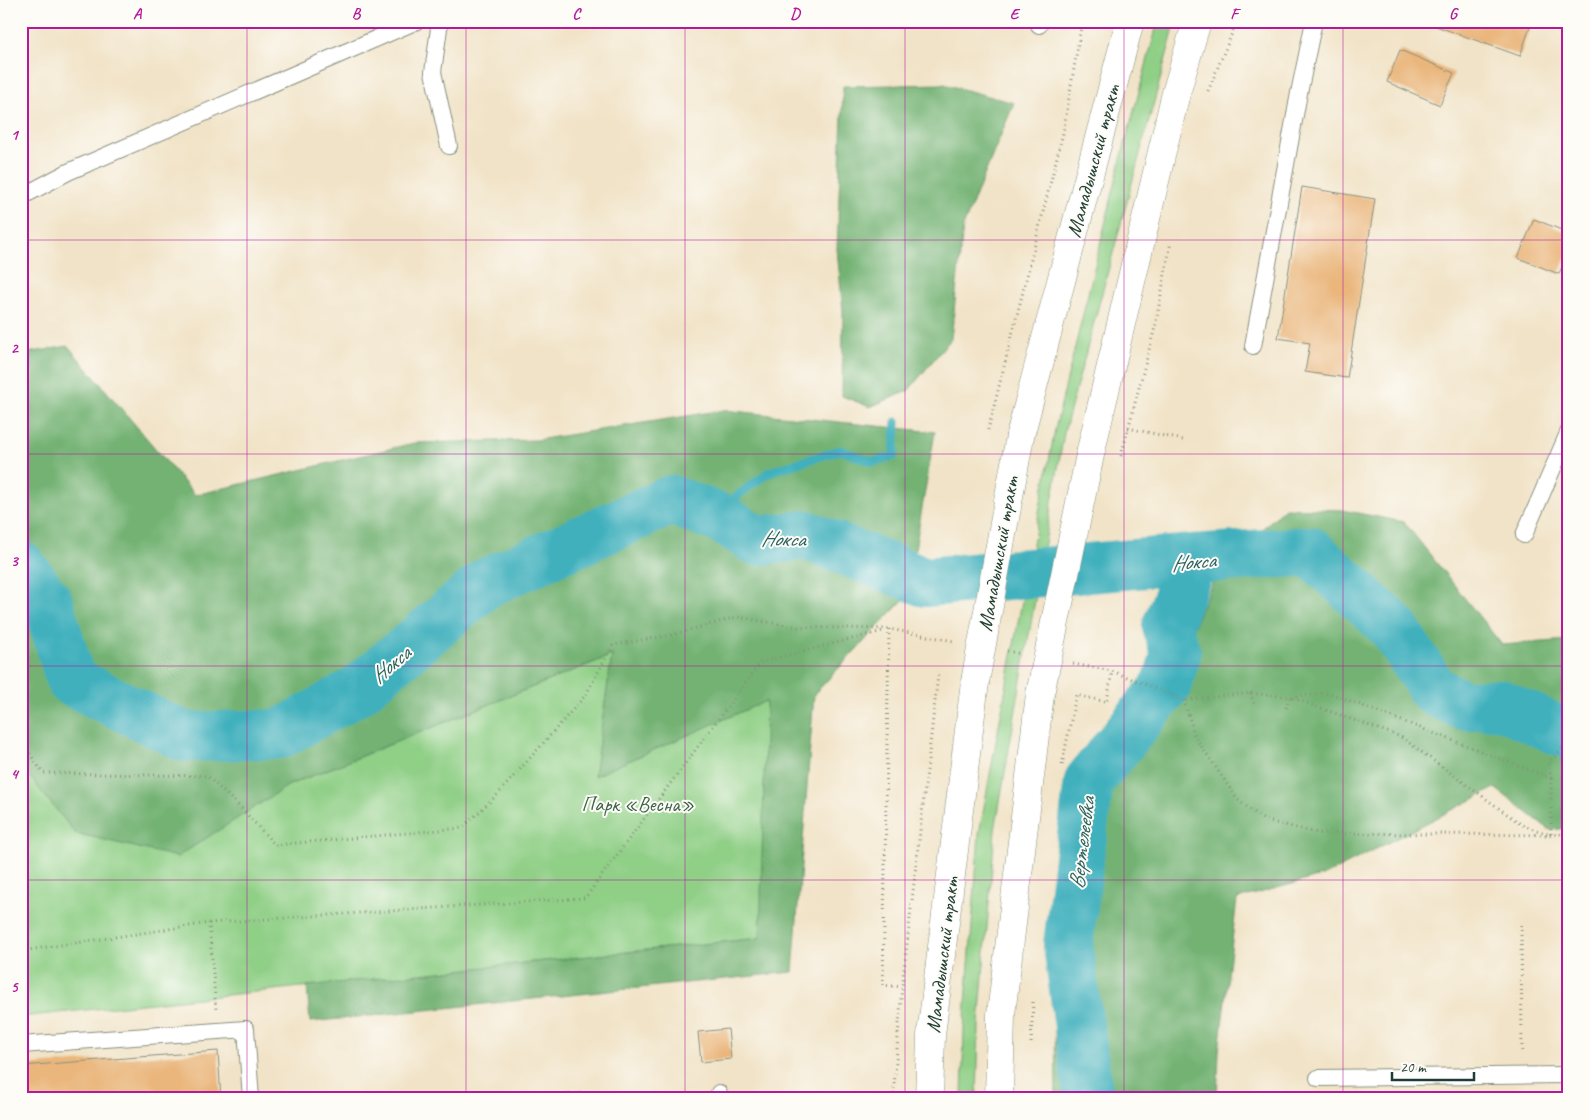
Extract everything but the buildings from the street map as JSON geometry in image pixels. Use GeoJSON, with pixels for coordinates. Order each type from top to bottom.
{"type":"FeatureCollection","features":[{"type":"Feature","properties":{"kind":"main road","name":"Мамадышский тракт"},"geometry":{"type":"LineString","coordinates":[[929,1099],[931,1035],[975,682],[1020,436],[1130,21]]}},
{"type":"Feature","properties":{"kind":"main road"},"geometry":{"type":"LineString","coordinates":[[999,1099],[1001,1014],[1040,694],[1091,450],[1175,98],[1197,21]]}},
{"type":"Feature","properties":{"kind":"lane"},"geometry":{"type":"LineString","coordinates":[[21,197],[68,172],[417,21]]}},
{"type":"Feature","properties":{"kind":"lane"},"geometry":{"type":"LineString","coordinates":[[440,21],[432,72],[448,146]]}},
{"type":"Feature","properties":{"kind":"lane"},"geometry":{"type":"LineString","coordinates":[[1253,346],[1297,103],[1314,21]]}},
{"type":"Feature","properties":{"kind":"lane"},"geometry":{"type":"LineString","coordinates":[[1524,535],[1569,431]]}},
{"type":"Feature","properties":{"kind":"lane"},"geometry":{"type":"LineString","coordinates":[[21,1045],[246,1029],[251,1099]]}},
{"type":"Feature","properties":{"kind":"lane"},"geometry":{"type":"LineString","coordinates":[[1318,1078],[1569,1075]]}},
{"type":"Feature","properties":{"kind":"path"},"geometry":{"type":"LineString","coordinates":[[988,430],[1063,133],[1082,21]]}},
{"type":"Feature","properties":{"kind":"path"},"geometry":{"type":"LineString","coordinates":[[1205,99],[1237,21]]}},
{"type":"Feature","properties":{"kind":"path"},"geometry":{"type":"LineString","coordinates":[[1121,456],[1155,328],[1172,241]]}},
{"type":"Feature","properties":{"kind":"path"},"geometry":{"type":"LineString","coordinates":[[1128,428],[1183,440]]}},
{"type":"Feature","properties":{"kind":"path"},"geometry":{"type":"LineString","coordinates":[[21,740],[43,773],[207,776],[241,808],[275,846],[462,828],[498,794],[585,696],[613,645],[671,635],[737,617],[798,627],[889,629]]}},
{"type":"Feature","properties":{"kind":"path"},"geometry":{"type":"LineString","coordinates":[[21,951],[209,923],[585,898],[761,662],[889,629]]}},
{"type":"Feature","properties":{"kind":"path"},"geometry":{"type":"LineString","coordinates":[[889,629],[883,984],[902,987]]}},
{"type":"Feature","properties":{"kind":"path"},"geometry":{"type":"LineString","coordinates":[[1076,694],[1107,702],[1112,671]]}},
{"type":"Feature","properties":{"kind":"path"},"geometry":{"type":"LineString","coordinates":[[893,1099],[902,987],[938,675]]}},
{"type":"Feature","properties":{"kind":"path"},"geometry":{"type":"LineString","coordinates":[[1131,678],[1184,700],[1250,693],[1290,697],[1329,692],[1551,778]]}},
{"type":"Feature","properties":{"kind":"path"},"geometry":{"type":"LineString","coordinates":[[1250,693],[1255,707]]}},
{"type":"Feature","properties":{"kind":"path"},"geometry":{"type":"LineString","coordinates":[[1290,697],[1402,737],[1522,825],[1551,835]]}},
{"type":"Feature","properties":{"kind":"path"},"geometry":{"type":"LineString","coordinates":[[1286,708],[1290,697]]}},
{"type":"Feature","properties":{"kind":"path"},"geometry":{"type":"LineString","coordinates":[[1184,700],[1195,737],[1238,800],[1264,820],[1317,833],[1551,835],[1569,833]]}},
{"type":"Feature","properties":{"kind":"path"},"geometry":{"type":"LineString","coordinates":[[1551,835],[1551,778],[1549,761],[1569,744]]}},
{"type":"Feature","properties":{"kind":"path"},"geometry":{"type":"LineString","coordinates":[[209,923],[218,1031]]}},
{"type":"Feature","properties":{"kind":"path"},"geometry":{"type":"LineString","coordinates":[[1521,925],[1522,1076]]}},
{"type":"Feature","properties":{"kind":"green space"},"geometry":{"type":"Polygon","coordinates":[[[1158,21],[1176,21],[1064,433],[995,830],[979,1024],[977,1099],[962,1099],[964,1029],[979,834],[1055,429],[1122,155],[1158,21]]]}},
{"type":"Feature","properties":{"kind":"green space"},"geometry":{"type":"Polygon","coordinates":[[[944,84],[1014,103],[963,227],[951,339],[908,391],[870,407],[842,396],[843,311],[837,250],[843,86],[944,84]]]}},
{"type":"Feature","properties":{"kind":"green space"},"geometry":{"type":"Polygon","coordinates":[[[68,346],[195,495],[414,443],[537,440],[724,410],[935,432],[907,596],[814,694],[793,972],[310,1022],[307,986],[760,938],[766,701],[594,776],[612,655],[289,785],[177,857],[75,833],[21,766],[21,354],[68,346]]]}},
{"type":"Feature","properties":{"kind":"green space"},"geometry":{"type":"Polygon","coordinates":[[[1285,508],[1342,510],[1404,522],[1502,645],[1569,640],[1569,828],[1550,830],[1495,788],[1325,875],[1237,899],[1219,1051],[1217,1099],[1056,1099],[1054,946],[1091,743],[1180,658],[1218,569],[1285,508]]]}},
{"type":"Feature","properties":{"kind":"green space","name":"Парк «Весна»"},"geometry":{"type":"Polygon","coordinates":[[[907,596],[814,694],[760,938],[21,1017],[21,723],[289,785],[612,655],[907,596]]]}},
{"type":"Feature","properties":{"kind":"waterway"},"geometry":{"type":"LineString","coordinates":[[722,519],[737,496],[769,472],[840,450],[873,462],[894,456],[896,422]]}},
{"type":"Feature","properties":{"kind":"waterway","name":"Нокса"},"geometry":{"type":"LineString","coordinates":[[21,566],[48,602],[71,681],[185,737],[280,734],[357,691],[486,583],[671,500],[722,519],[758,541],[806,535],[925,582],[1310,551],[1393,627],[1434,691],[1463,705],[1500,704],[1569,735]]}},
{"type":"Feature","properties":{"kind":"waterway","name":"Вертелеевка"},"geometry":{"type":"LineString","coordinates":[[1089,1099],[1068,945],[1089,781],[1166,686],[1176,654],[1167,626],[1193,559]]}}]}
